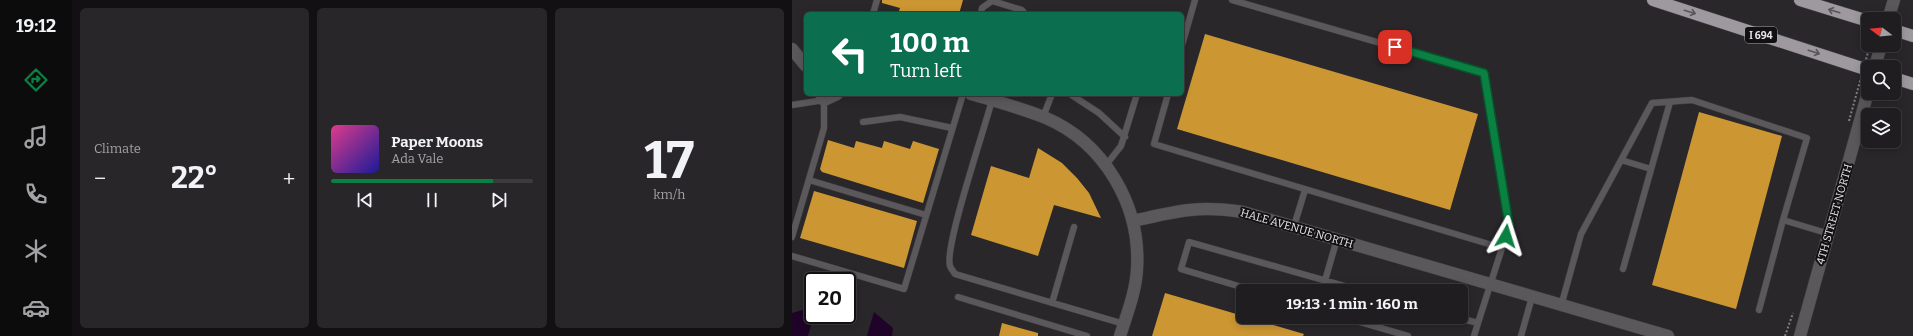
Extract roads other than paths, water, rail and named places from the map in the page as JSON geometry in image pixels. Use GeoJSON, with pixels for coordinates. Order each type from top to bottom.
{"type":"FeatureCollection","features":[{"type":"Feature","properties":{"kind":"highway","name":"I 694"},"geometry":{"type":"LineString","coordinates":[[1653,0],[1861,68]]}},
{"type":"Feature","properties":{"kind":"highway"},"geometry":{"type":"LineString","coordinates":[[1800,0],[1861,19]]}},
{"type":"Feature","properties":{"kind":"highway"},"geometry":{"type":"LineString","coordinates":[[1901,32],[1913,36]]}},
{"type":"Feature","properties":{"kind":"highway"},"geometry":{"type":"LineString","coordinates":[[1901,80],[1913,84]]}},
{"type":"Feature","properties":{"kind":"street"},"geometry":{"type":"LineString","coordinates":[[1890,12],[1894,0]]}},
{"type":"Feature","properties":{"kind":"street"},"geometry":{"type":"LineString","coordinates":[[792,49],[804,64]]}},
{"type":"Feature","properties":{"kind":"street"},"geometry":{"type":"LineString","coordinates":[[978,96],[1043,117],[1071,132],[1091,148],[1106,165],[1126,200],[1134,221],[1137,244],[1137,269],[1134,290],[1122,330]]}},
{"type":"Feature","properties":{"kind":"street","name":"4TH STREET NORTH"},"geometry":{"type":"LineString","coordinates":[[1800,336],[1866,100]]}},
{"type":"Feature","properties":{"kind":"street","name":"HALE AVENUE NORTH"},"geometry":{"type":"LineString","coordinates":[[1134,221],[1199,208],[1222,208],[1243,212],[1654,334],[1668,336]]}},
{"type":"Feature","properties":{"kind":"lane"},"geometry":{"type":"LineString","coordinates":[[874,12],[877,0]]}},
{"type":"Feature","properties":{"kind":"lane"},"geometry":{"type":"LineString","coordinates":[[1184,38],[1195,0]]}},
{"type":"Feature","properties":{"kind":"lane"},"geometry":{"type":"LineString","coordinates":[[1232,0],[1484,73],[1509,225],[1489,284],[1474,336]]}},
{"type":"Feature","properties":{"kind":"lane"},"geometry":{"type":"LineString","coordinates":[[981,12],[982,8],[992,1],[1022,10],[1023,12]]}},
{"type":"Feature","properties":{"kind":"lane"},"geometry":{"type":"LineString","coordinates":[[792,256],[904,289],[962,96]]}},
{"type":"Feature","properties":{"kind":"lane"},"geometry":{"type":"LineString","coordinates":[[1043,117],[1051,96]]}},
{"type":"Feature","properties":{"kind":"lane"},"geometry":{"type":"LineString","coordinates":[[1073,96],[1099,113],[1125,137]]}},
{"type":"Feature","properties":{"kind":"lane"},"geometry":{"type":"LineString","coordinates":[[1106,165],[1118,150],[1125,137],[1136,96]]}},
{"type":"Feature","properties":{"kind":"lane"},"geometry":{"type":"LineString","coordinates":[[1167,96],[1154,144],[1502,248]]}},
{"type":"Feature","properties":{"kind":"lane"},"geometry":{"type":"LineString","coordinates":[[792,105],[822,97],[824,128],[792,237]]}},
{"type":"Feature","properties":{"kind":"lane"},"geometry":{"type":"LineString","coordinates":[[992,100],[956,224],[950,255],[950,267],[955,274],[1052,303],[1122,330]]}},
{"type":"Feature","properties":{"kind":"lane"},"geometry":{"type":"LineString","coordinates":[[1562,306],[1581,234],[1652,103],[1692,100],[1808,138],[1759,310]]}},
{"type":"Feature","properties":{"kind":"lane"},"geometry":{"type":"LineString","coordinates":[[1623,269],[1670,102]]}},
{"type":"Feature","properties":{"kind":"lane"},"geometry":{"type":"LineString","coordinates":[[863,122],[900,117],[952,128]]}},
{"type":"Feature","properties":{"kind":"lane"},"geometry":{"type":"LineString","coordinates":[[1621,160],[1651,169]]}},
{"type":"Feature","properties":{"kind":"lane"},"geometry":{"type":"LineString","coordinates":[[809,180],[926,215]]}},
{"type":"Feature","properties":{"kind":"lane"},"geometry":{"type":"LineString","coordinates":[[1294,226],[1305,190]]}},
{"type":"Feature","properties":{"kind":"lane"},"geometry":{"type":"LineString","coordinates":[[1784,220],[1823,232]]}},
{"type":"Feature","properties":{"kind":"lane"},"geometry":{"type":"LineString","coordinates":[[1052,303],[1074,227]]}},
{"type":"Feature","properties":{"kind":"lane"},"geometry":{"type":"LineString","coordinates":[[1324,284],[1337,239]]}},
{"type":"Feature","properties":{"kind":"lane"},"geometry":{"type":"LineString","coordinates":[[1236,285],[1181,269],[1189,242],[1336,284]]}},
{"type":"Feature","properties":{"kind":"lane"},"geometry":{"type":"LineString","coordinates":[[958,297],[1072,334],[1087,336]]}},
{"type":"Feature","properties":{"kind":"lane"},"geometry":{"type":"LineString","coordinates":[[1521,336],[1532,297]]}},
{"type":"Feature","properties":{"kind":"lane"},"geometry":{"type":"LineString","coordinates":[[1468,320],[1478,323]]}},
{"type":"Feature","properties":{"kind":"lane"},"geometry":{"type":"LineString","coordinates":[[1367,324],[1408,336]]}}]}
